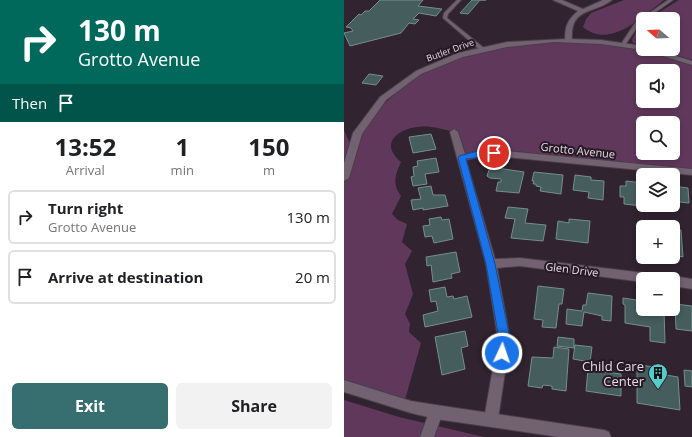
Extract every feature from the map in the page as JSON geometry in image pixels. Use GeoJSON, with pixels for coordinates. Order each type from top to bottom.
{"type":"FeatureCollection","features":[{"type":"Feature","properties":{"kind":"street"},"geometry":{"type":"LineString","coordinates":[[556,0],[584,11]]}},
{"type":"Feature","properties":{"kind":"street"},"geometry":{"type":"LineString","coordinates":[[569,40],[568,29],[573,17],[609,0]]}},
{"type":"Feature","properties":{"kind":"street","name":"Butler Drive"},"geometry":{"type":"LineString","coordinates":[[344,178],[347,155],[353,140],[369,113],[385,95],[418,73],[457,57],[482,49],[514,43],[569,40],[623,44],[636,47]]}},
{"type":"Feature","properties":{"kind":"street"},"geometry":{"type":"LineString","coordinates":[[669,56],[692,63]]}},
{"type":"Feature","properties":{"kind":"street"},"geometry":{"type":"LineString","coordinates":[[454,132],[490,264],[504,339],[491,419]]}},
{"type":"Feature","properties":{"kind":"street","name":"Grotto Avenue"},"geometry":{"type":"LineString","coordinates":[[462,158],[482,153],[494,153],[692,172]]}},
{"type":"Feature","properties":{"kind":"street","name":"Glen Drive"},"geometry":{"type":"LineString","coordinates":[[490,264],[520,262],[636,277]]}},
{"type":"Feature","properties":{"kind":"street"},"geometry":{"type":"LineString","coordinates":[[680,283],[692,284]]}},
{"type":"Feature","properties":{"kind":"street"},"geometry":{"type":"LineString","coordinates":[[344,386],[412,407],[436,412],[604,437]]}},
{"type":"Feature","properties":{"kind":"street"},"geometry":{"type":"LineString","coordinates":[[427,437],[436,412]]}},
{"type":"Feature","properties":{"kind":"lane"},"geometry":{"type":"LineString","coordinates":[[458,0],[446,14],[445,18],[482,49]]}},
{"type":"Feature","properties":{"kind":"lane"},"geometry":{"type":"LineString","coordinates":[[653,12],[671,0]]}},
{"type":"Feature","properties":{"kind":"lane"},"geometry":{"type":"LineString","coordinates":[[623,44],[636,25]]}},
{"type":"Feature","properties":{"kind":"shaded area"},"geometry":{"type":"Polygon","coordinates":[[[624,0],[664,0],[649,12],[636,12],[636,22],[626,28],[615,33],[604,35],[593,33],[583,27],[586,19],[591,13],[624,0]]]}},
{"type":"Feature","properties":{"kind":"shaded area"},"geometry":{"type":"Polygon","coordinates":[[[679,0],[692,0],[692,60],[679,56],[680,12],[659,12],[679,0]]]}},
{"type":"Feature","properties":{"kind":"shaded area"},"geometry":{"type":"Polygon","coordinates":[[[636,31],[636,44],[633,43],[632,40],[636,31]]]}},
{"type":"Feature","properties":{"kind":"shaded area"},"geometry":{"type":"Polygon","coordinates":[[[560,39],[606,41],[636,49],[636,56],[665,56],[692,63],[692,171],[680,170],[680,168],[665,168],[513,151],[489,151],[466,155],[459,133],[438,128],[420,127],[408,129],[397,135],[393,139],[391,147],[392,152],[401,162],[397,171],[395,183],[401,196],[392,214],[398,220],[407,224],[402,242],[412,251],[405,264],[413,294],[405,314],[410,324],[409,332],[421,343],[405,400],[344,384],[344,130],[352,148],[381,106],[418,75],[462,56],[513,43],[560,39]]]}},
{"type":"Feature","properties":{"kind":"shaded area"},"geometry":{"type":"Polygon","coordinates":[[[344,400],[399,417],[484,437],[344,437],[344,400]]]}},
{"type":"Feature","properties":{"kind":"building"},"geometry":{"type":"Polygon","coordinates":[[[380,0],[423,0],[418,6],[442,9],[436,16],[419,13],[413,19],[419,20],[415,24],[409,23],[401,33],[350,46],[344,33],[353,31],[351,28],[346,27],[359,14],[361,15],[365,11],[369,11],[380,0]]]}},
{"type":"Feature","properties":{"kind":"building"},"geometry":{"type":"Polygon","coordinates":[[[472,0],[480,0],[468,14],[460,13],[472,0]]]}},
{"type":"Feature","properties":{"kind":"building"},"geometry":{"type":"Polygon","coordinates":[[[369,74],[383,76],[376,85],[362,83],[369,74]]]}},
{"type":"Feature","properties":{"kind":"building"},"geometry":{"type":"Polygon","coordinates":[[[431,134],[436,149],[413,153],[409,137],[431,134]]]}},
{"type":"Feature","properties":{"kind":"building"},"geometry":{"type":"Polygon","coordinates":[[[436,158],[439,172],[425,174],[427,184],[413,186],[411,177],[414,176],[413,167],[418,166],[417,161],[436,158]]]}},
{"type":"Feature","properties":{"kind":"building"},"geometry":{"type":"Polygon","coordinates":[[[490,167],[524,172],[519,193],[496,191],[498,182],[501,182],[501,179],[490,178],[487,176],[490,167]]]}},
{"type":"Feature","properties":{"kind":"building"},"geometry":{"type":"Polygon","coordinates":[[[534,172],[563,175],[561,194],[540,191],[541,187],[533,184],[534,181],[532,181],[534,172]]]}},
{"type":"Feature","properties":{"kind":"building"},"geometry":{"type":"Polygon","coordinates":[[[575,175],[591,177],[591,180],[604,181],[603,200],[588,198],[589,192],[573,190],[575,175]]]}},
{"type":"Feature","properties":{"kind":"building"},"geometry":{"type":"Polygon","coordinates":[[[626,181],[636,182],[636,205],[624,204],[624,197],[620,197],[620,186],[626,186],[626,181]]]}},
{"type":"Feature","properties":{"kind":"building"},"geometry":{"type":"Polygon","coordinates":[[[431,186],[433,195],[445,195],[448,206],[413,210],[411,200],[421,199],[418,188],[431,186]]]}},
{"type":"Feature","properties":{"kind":"building"},"geometry":{"type":"Polygon","coordinates":[[[680,187],[688,188],[689,203],[680,202],[680,187]]]}},
{"type":"Feature","properties":{"kind":"building"},"geometry":{"type":"Polygon","coordinates":[[[508,207],[528,209],[525,223],[546,225],[543,241],[511,238],[515,219],[505,218],[508,207]]]}},
{"type":"Feature","properties":{"kind":"building"},"geometry":{"type":"Polygon","coordinates":[[[441,217],[442,220],[449,219],[453,239],[434,243],[432,236],[425,237],[423,226],[430,225],[429,219],[441,217]]]}},
{"type":"Feature","properties":{"kind":"building"},"geometry":{"type":"Polygon","coordinates":[[[569,219],[590,221],[588,243],[556,239],[558,221],[569,223],[569,219]]]}},
{"type":"Feature","properties":{"kind":"building"},"geometry":{"type":"Polygon","coordinates":[[[680,230],[681,230],[683,257],[680,256],[680,230]]]}},
{"type":"Feature","properties":{"kind":"building"},"geometry":{"type":"Polygon","coordinates":[[[456,252],[460,272],[451,274],[452,278],[433,282],[431,265],[427,266],[426,257],[456,252]]]}},
{"type":"Feature","properties":{"kind":"building"},"geometry":{"type":"Polygon","coordinates":[[[538,286],[564,289],[562,304],[559,304],[556,328],[542,327],[543,320],[534,319],[538,286]]]}},
{"type":"Feature","properties":{"kind":"building"},"geometry":{"type":"Polygon","coordinates":[[[445,287],[447,297],[453,296],[454,299],[467,296],[472,317],[425,327],[423,315],[438,311],[436,301],[431,302],[429,290],[445,287]]]}},
{"type":"Feature","properties":{"kind":"building"},"geometry":{"type":"Polygon","coordinates":[[[588,293],[612,296],[611,321],[602,320],[602,316],[584,312],[582,326],[566,324],[567,309],[582,311],[583,305],[586,305],[588,293]]]}},
{"type":"Feature","properties":{"kind":"building"},"geometry":{"type":"Polygon","coordinates":[[[623,298],[636,300],[636,316],[664,316],[665,343],[650,341],[650,327],[625,323],[625,305],[623,304],[623,298]]]}},
{"type":"Feature","properties":{"kind":"building"},"geometry":{"type":"Polygon","coordinates":[[[680,305],[692,306],[692,331],[676,329],[675,316],[680,316],[680,305]]]}},
{"type":"Feature","properties":{"kind":"building"},"geometry":{"type":"Polygon","coordinates":[[[465,331],[468,346],[461,348],[465,369],[442,375],[435,337],[465,331]]]}},
{"type":"Feature","properties":{"kind":"building"},"geometry":{"type":"Polygon","coordinates":[[[558,337],[574,339],[574,348],[557,346],[558,337]]]}},
{"type":"Feature","properties":{"kind":"building"},"geometry":{"type":"Polygon","coordinates":[[[575,345],[592,347],[590,362],[573,359],[575,345]]]}},
{"type":"Feature","properties":{"kind":"building"},"geometry":{"type":"Polygon","coordinates":[[[554,347],[569,349],[566,391],[552,389],[552,386],[543,385],[542,388],[528,386],[532,357],[553,358],[554,347]]]}},
{"type":"Feature","properties":{"kind":"building","name":"Child Care Center"},"geometry":{"type":"Polygon","coordinates":[[[637,365],[666,368],[666,375],[678,377],[680,410],[637,403],[637,365]]]}},
{"type":"Feature","properties":{"kind":"building"},"geometry":{"type":"Polygon","coordinates":[[[588,370],[621,374],[621,396],[586,391],[588,370]]]}},
{"type":"Feature","properties":{"kind":"building"},"geometry":{"type":"Polygon","coordinates":[[[684,370],[692,371],[692,387],[685,386],[684,370]]]}},
{"type":"Feature","properties":{"kind":"place","name":"Child Care Center"},"geometry":{"type":"Point","coordinates":[658,390]}},
{"type":"Feature","properties":{"kind":"route"},"geometry":{"type":"LineString","coordinates":[[494,153],[482,153],[462,158],[490,264],[504,339],[502,353]]}}]}
